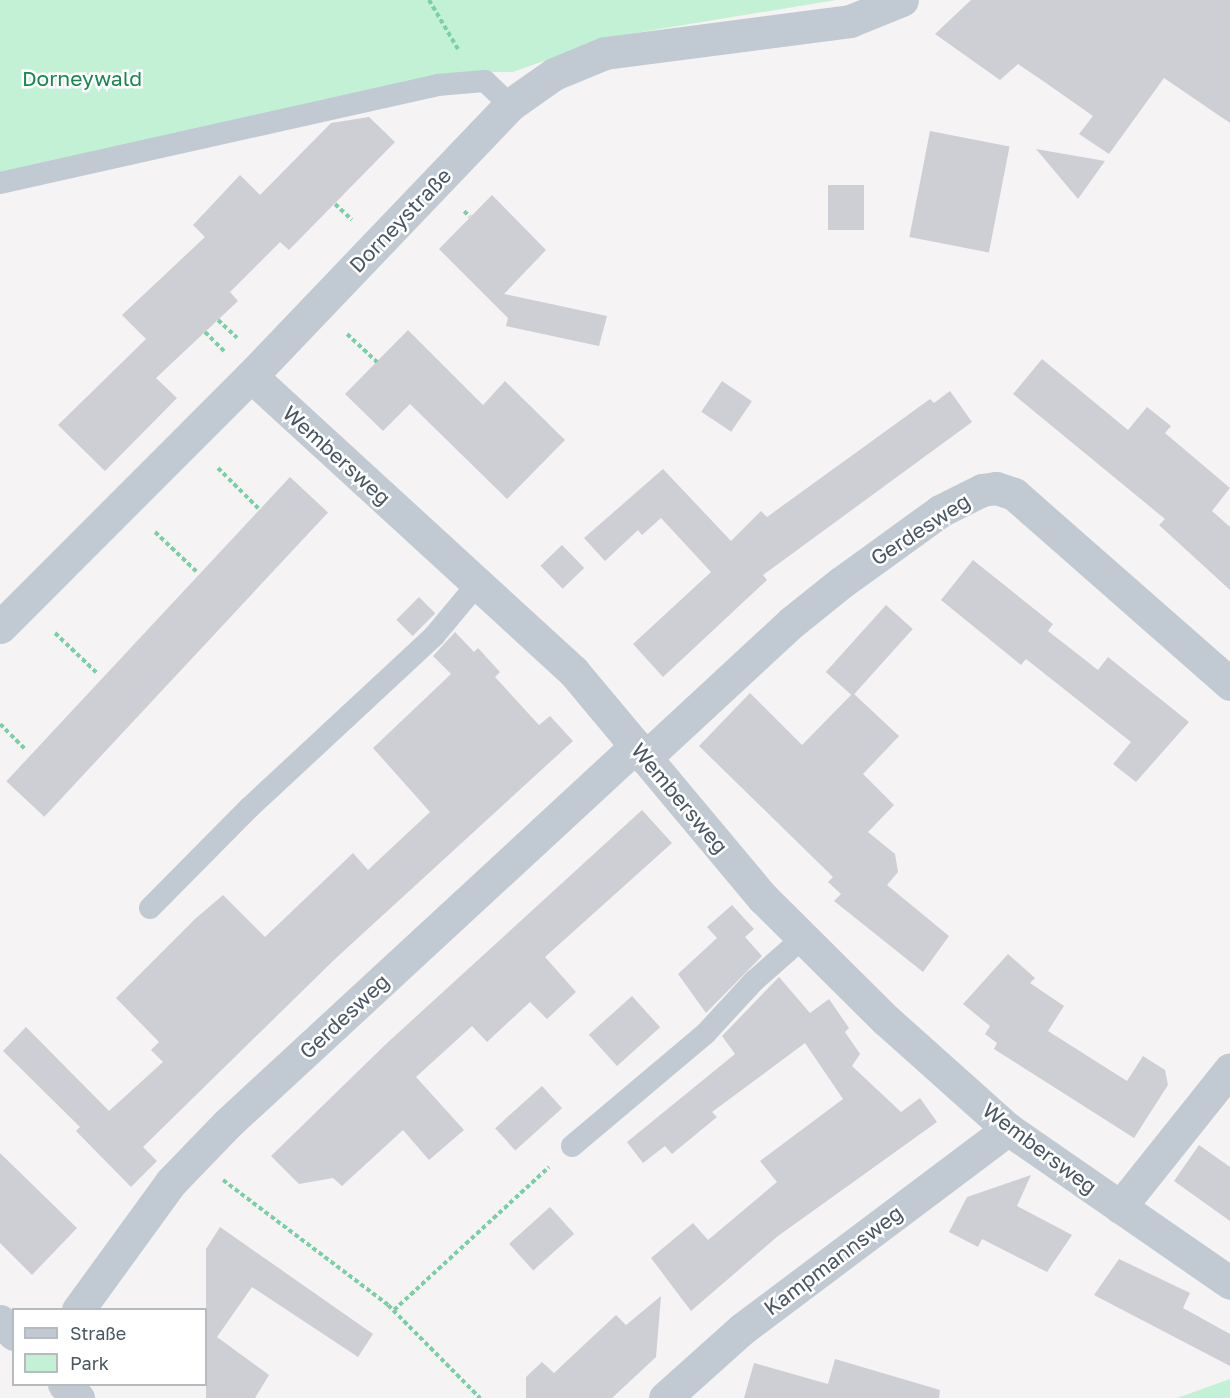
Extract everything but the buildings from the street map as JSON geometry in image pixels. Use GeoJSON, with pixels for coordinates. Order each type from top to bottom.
{"type":"FeatureCollection","features":[{"type":"Feature","properties":{"kind":"street","name":"Dorneystraße"},"geometry":{"type":"LineString","coordinates":[[0,627],[240,366],[510,105],[554,74],[604,53],[850,21],[902,0]]}},
{"type":"Feature","properties":{"kind":"street","name":"Wembersweg"},"geometry":{"type":"LineString","coordinates":[[240,366],[479,582],[573,671],[764,898],[803,938],[1008,1129],[1230,1283]]}},
{"type":"Feature","properties":{"kind":"street","name":"Gerdesweg"},"geometry":{"type":"LineString","coordinates":[[79,1308],[171,1182],[193,1158],[640,752],[792,622],[842,582],[940,511],[982,490],[996,488],[1014,494],[1230,684]]}},
{"type":"Feature","properties":{"kind":"street","name":"Wembersweg"},"geometry":{"type":"LineString","coordinates":[[1120,1207],[1230,1069]]}},
{"type":"Feature","properties":{"kind":"street","name":"Kampmannsweg"},"geometry":{"type":"LineString","coordinates":[[665,1398],[742,1329],[1008,1129]]}},
{"type":"Feature","properties":{"kind":"street"},"geometry":{"type":"LineString","coordinates":[[0,1321],[12,1332]]}},
{"type":"Feature","properties":{"kind":"street"},"geometry":{"type":"LineString","coordinates":[[66,1386],[78,1398]]}},
{"type":"Feature","properties":{"kind":"lane"},"geometry":{"type":"LineString","coordinates":[[0,183],[437,85],[485,81],[510,105]]}},
{"type":"Feature","properties":{"kind":"lane"},"geometry":{"type":"LineString","coordinates":[[150,909],[249,808],[434,636],[479,582]]}},
{"type":"Feature","properties":{"kind":"lane"},"geometry":{"type":"LineString","coordinates":[[572,1146],[706,1033],[754,981],[803,938]]}},
{"type":"Feature","properties":{"kind":"path"},"geometry":{"type":"LineString","coordinates":[[429,0],[448,38],[485,81]]}},
{"type":"Feature","properties":{"kind":"path"},"geometry":{"type":"LineString","coordinates":[[335,204],[356,225]]}},
{"type":"Feature","properties":{"kind":"path"},"geometry":{"type":"LineString","coordinates":[[464,211],[470,217]]}},
{"type":"Feature","properties":{"kind":"path"},"geometry":{"type":"LineString","coordinates":[[218,320],[242,343]]}},
{"type":"Feature","properties":{"kind":"path"},"geometry":{"type":"LineString","coordinates":[[205,332],[240,366]]}},
{"type":"Feature","properties":{"kind":"path"},"geometry":{"type":"LineString","coordinates":[[348,334],[377,362]]}},
{"type":"Feature","properties":{"kind":"path"},"geometry":{"type":"LineString","coordinates":[[218,468],[259,509]]}},
{"type":"Feature","properties":{"kind":"path"},"geometry":{"type":"LineString","coordinates":[[155,532],[197,572]]}},
{"type":"Feature","properties":{"kind":"path"},"geometry":{"type":"LineString","coordinates":[[55,633],[98,674]]}},
{"type":"Feature","properties":{"kind":"path"},"geometry":{"type":"LineString","coordinates":[[0,724],[26,749]]}},
{"type":"Feature","properties":{"kind":"path"},"geometry":{"type":"LineString","coordinates":[[394,1310],[572,1146]]}},
{"type":"Feature","properties":{"kind":"path"},"geometry":{"type":"LineString","coordinates":[[193,1158],[394,1310],[480,1398]]}},
{"type":"Feature","properties":{"kind":"green space","name":"Dorneywald"},"geometry":{"type":"Polygon","coordinates":[[[0,0],[836,0],[611,37],[513,72],[488,72],[0,175],[0,0]]]}},
{"type":"Feature","properties":{"kind":"green space"},"geometry":{"type":"Polygon","coordinates":[[[1230,1379],[1230,1398],[1177,1398],[1230,1379]]]}}]}
